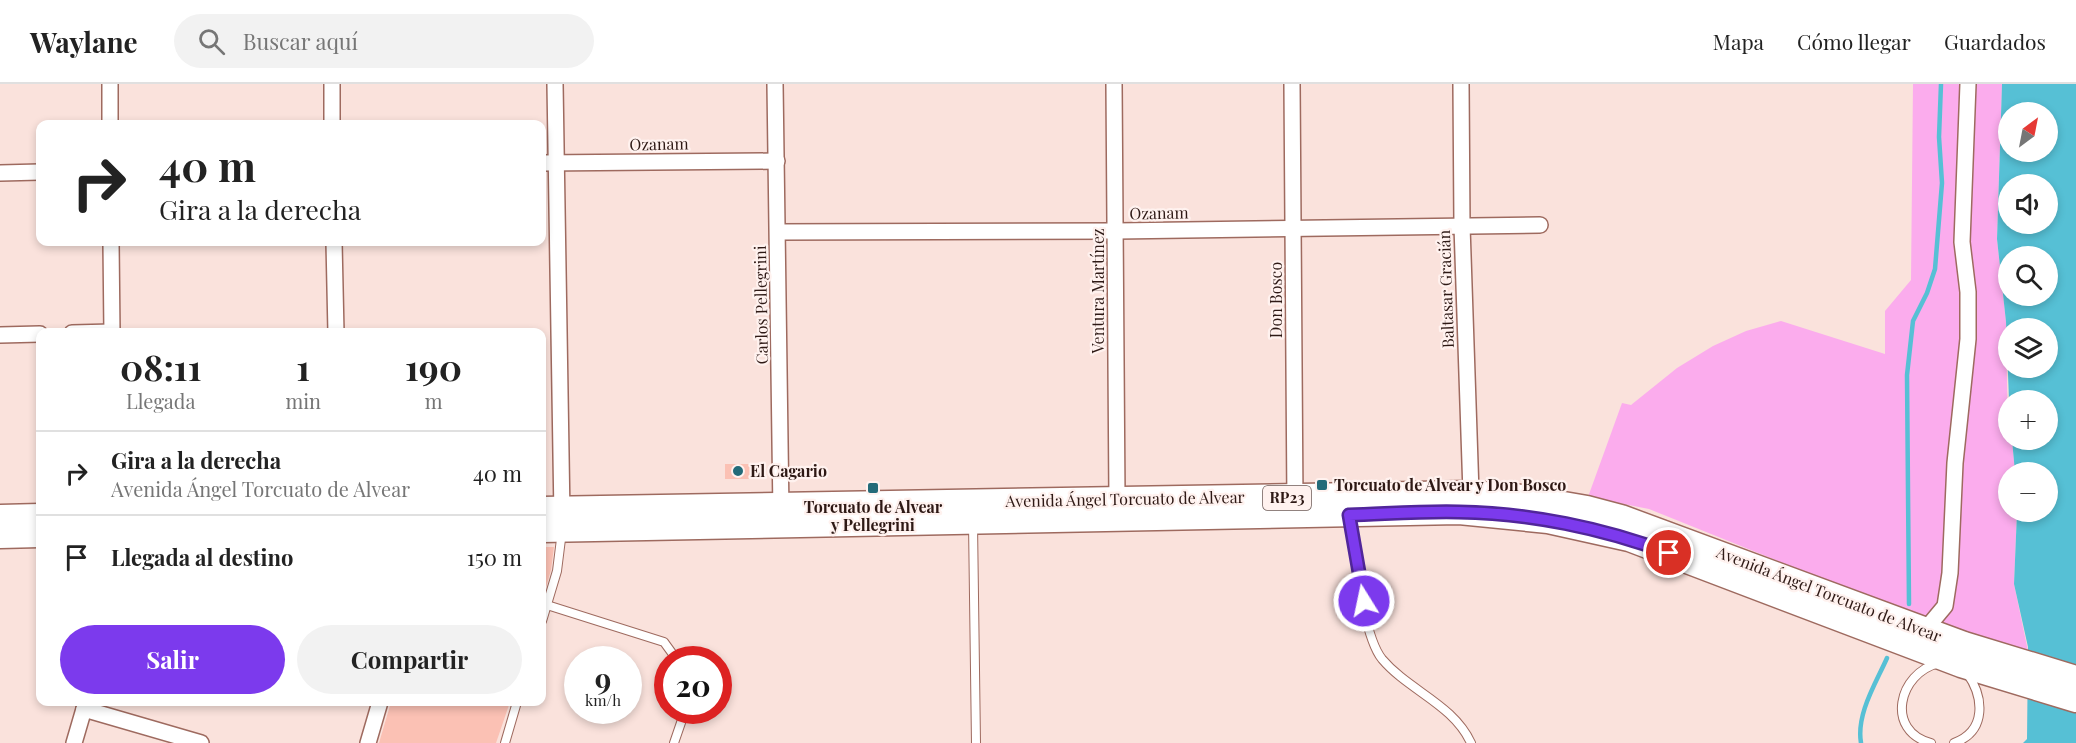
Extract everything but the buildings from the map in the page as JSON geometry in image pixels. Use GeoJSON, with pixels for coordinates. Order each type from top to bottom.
{"type":"FeatureCollection","features":[{"type":"Feature","properties":{"kind":"main road","name":"Avenida Ángel Torcuato de Alvear"},"geometry":{"type":"LineString","coordinates":[[781,514],[973,522],[1295,507],[1471,493],[1553,502],[1621,517],[1925,630],[2006,668]]}},
{"type":"Feature","properties":{"kind":"main road","name":"Avenida Ángel Torcuato de Alvear"},"geometry":{"type":"LineString","coordinates":[[552,519],[781,514],[1117,499],[1295,507],[1349,515],[1480,513],[1548,521],[1647,545],[1955,663],[2006,668]]}},
{"type":"Feature","properties":{"kind":"main road"},"geometry":{"type":"LineString","coordinates":[[0,517],[36,516]]}},
{"type":"Feature","properties":{"kind":"main road"},"geometry":{"type":"LineString","coordinates":[[0,536],[36,535]]}},
{"type":"Feature","properties":{"kind":"main road","name":"RP23"},"geometry":{"type":"LineString","coordinates":[[2006,668],[2076,678]]}},
{"type":"Feature","properties":{"kind":"main road","name":"RP23"},"geometry":{"type":"LineString","coordinates":[[2006,668],[2076,700]]}},
{"type":"Feature","properties":{"kind":"street"},"geometry":{"type":"LineString","coordinates":[[110,84],[110,120]]}},
{"type":"Feature","properties":{"kind":"street"},"geometry":{"type":"LineString","coordinates":[[332,84],[332,120]]}},
{"type":"Feature","properties":{"kind":"street"},"geometry":{"type":"LineString","coordinates":[[552,519],[548,163],[555,84]]}},
{"type":"Feature","properties":{"kind":"street","name":"Carlos Pellegrini"},"geometry":{"type":"LineString","coordinates":[[776,84],[781,514]]}},
{"type":"Feature","properties":{"kind":"street","name":"Ventura Martínez"},"geometry":{"type":"LineString","coordinates":[[1114,84],[1117,231],[1117,499]]}},
{"type":"Feature","properties":{"kind":"street","name":"Don Bosco"},"geometry":{"type":"LineString","coordinates":[[1292,84],[1295,507]]}},
{"type":"Feature","properties":{"kind":"street","name":"Baltasar Gracián"},"geometry":{"type":"LineString","coordinates":[[1461,84],[1462,226],[1471,493]]}},
{"type":"Feature","properties":{"kind":"street"},"geometry":{"type":"LineString","coordinates":[[1925,630],[1945,606],[1950,573],[1955,463],[1968,339],[1968,292],[1962,243],[1968,84]]}},
{"type":"Feature","properties":{"kind":"street","name":"Ozanam"},"geometry":{"type":"LineString","coordinates":[[548,163],[777,161]]}},
{"type":"Feature","properties":{"kind":"street"},"geometry":{"type":"LineString","coordinates":[[0,173],[36,172]]}},
{"type":"Feature","properties":{"kind":"street","name":"Ozanam"},"geometry":{"type":"LineString","coordinates":[[778,232],[1117,231],[1540,225]]}},
{"type":"Feature","properties":{"kind":"street"},"geometry":{"type":"LineString","coordinates":[[111,246],[112,328]]}},
{"type":"Feature","properties":{"kind":"street"},"geometry":{"type":"LineString","coordinates":[[334,246],[336,328]]}},
{"type":"Feature","properties":{"kind":"street"},"geometry":{"type":"LineString","coordinates":[[0,335],[36,334]]}},
{"type":"Feature","properties":{"kind":"street"},"geometry":{"type":"LineString","coordinates":[[74,743],[86,706]]}},
{"type":"Feature","properties":{"kind":"street"},"geometry":{"type":"LineString","coordinates":[[89,706],[201,743]]}},
{"type":"Feature","properties":{"kind":"street"},"geometry":{"type":"LineString","coordinates":[[368,743],[379,706]]}},
{"type":"Feature","properties":{"kind":"lane"},"geometry":{"type":"LineString","coordinates":[[1349,515],[1367,622],[1381,657],[1457,719],[1472,743]]}},
{"type":"Feature","properties":{"kind":"lane"},"geometry":{"type":"LineString","coordinates":[[546,608],[559,561],[552,519]]}},
{"type":"Feature","properties":{"kind":"lane"},"geometry":{"type":"LineString","coordinates":[[973,522],[976,743]]}},
{"type":"Feature","properties":{"kind":"lane"},"geometry":{"type":"LineString","coordinates":[[547,605],[664,642],[667,646]]}},
{"type":"Feature","properties":{"kind":"lane"},"geometry":{"type":"LineString","coordinates":[[1931,743],[1910,731],[1903,717],[1901,700],[1907,685],[1918,673],[1930,666],[1955,663],[1980,697],[1980,715],[1972,731],[1954,743]]}},
{"type":"Feature","properties":{"kind":"lane"},"geometry":{"type":"LineString","coordinates":[[505,743],[516,706]]}},
{"type":"Feature","properties":{"kind":"lane"},"geometry":{"type":"LineString","coordinates":[[674,743],[681,724]]}},
{"type":"Feature","properties":{"kind":"shaded area"},"geometry":{"type":"Polygon","coordinates":[[[1913,84],[2002,84],[2001,102],[1998,102],[1998,306],[2004,306],[2006,318],[1998,318],[1998,378],[2007,378],[2007,390],[1998,390],[1998,450],[2013,450],[2014,462],[1998,462],[1998,522],[2017,522],[2014,584],[2028,651],[1917,617],[1649,509],[1588,497],[1622,403],[1631,405],[1677,368],[1713,346],[1746,331],[1781,321],[1885,354],[1885,311],[1911,280],[1913,84]]]}},
{"type":"Feature","properties":{"kind":"water"},"geometry":{"type":"Polygon","coordinates":[[[2002,84],[2076,84],[2076,743],[2023,743],[2027,739],[2028,647],[2014,584],[2017,522],[2058,522],[2058,462],[2014,462],[2013,450],[2058,450],[2058,390],[2009,390],[2008,378],[2058,378],[2058,318],[2006,318],[2004,306],[2058,306],[2058,246],[1998,246],[1998,248],[1997,239],[1998,208],[1998,234],[2058,234],[2058,174],[1999,174],[1999,162],[2058,162],[2058,102],[2001,102],[2002,84]]]}},
{"type":"Feature","properties":{"kind":"waterway"},"geometry":{"type":"LineString","coordinates":[[1909,604],[1907,375],[1913,321],[1927,293],[1935,269],[1942,183],[1939,137],[1941,84]]}},
{"type":"Feature","properties":{"kind":"waterway"},"geometry":{"type":"LineString","coordinates":[[1861,743],[1860,732],[1864,710],[1887,658]]}},
{"type":"Feature","properties":{"kind":"place","name":"El Cagario"},"geometry":{"type":"Point","coordinates":[738,471]}},
{"type":"Feature","properties":{"kind":"place","name":"Torcuato de Alvear y Don Bosco"},"geometry":{"type":"Point","coordinates":[1322,485]}},
{"type":"Feature","properties":{"kind":"place","name":"Torcuato de Alvear y Pellegrini"},"geometry":{"type":"Point","coordinates":[873,488]}},
{"type":"Feature","properties":{"kind":"route"},"geometry":{"type":"LineString","coordinates":[[1364,601],[1349,515],[1459,512],[1505,515],[1590,529],[1669,553]]}}]}
